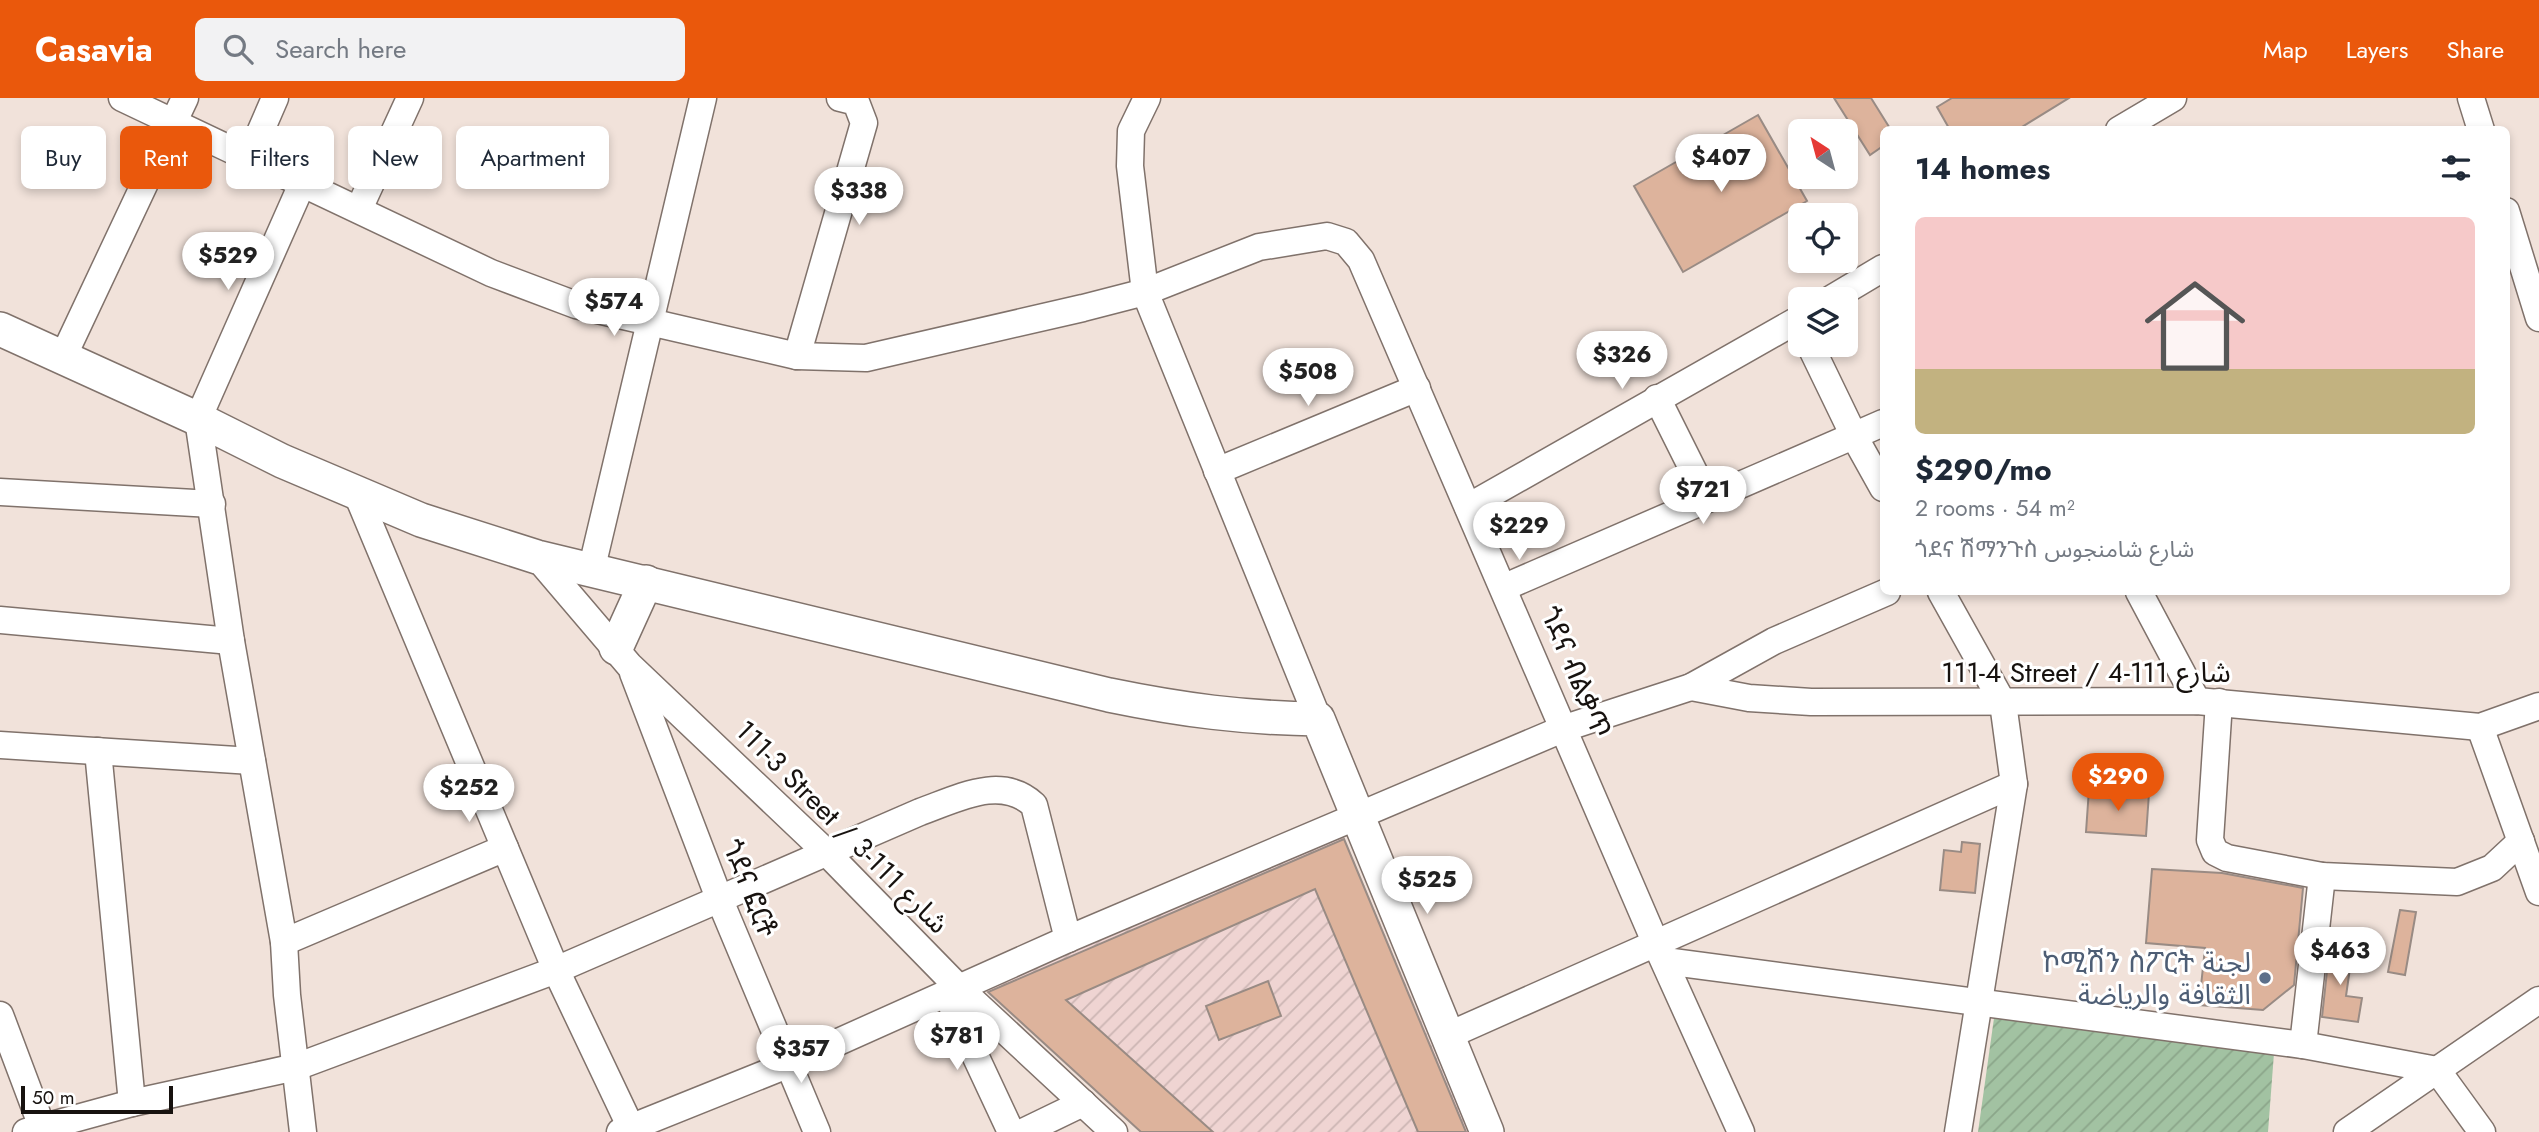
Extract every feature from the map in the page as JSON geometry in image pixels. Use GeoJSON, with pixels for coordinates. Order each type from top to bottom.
{"type":"FeatureCollection","features":[{"type":"Feature","properties":{"kind":"main road"},"geometry":{"type":"LineString","coordinates":[[0,329],[357,494],[421,520],[537,556],[1183,710],[1256,719],[1318,719],[1487,1132]]}},
{"type":"Feature","properties":{"kind":"main road"},"geometry":{"type":"LineString","coordinates":[[623,656],[646,582]]}},
{"type":"Feature","properties":{"kind":"street","name":"ጎደና ብልቃጥ"},"geometry":{"type":"LineString","coordinates":[[122,98],[226,147]]}},
{"type":"Feature","properties":{"kind":"street"},"geometry":{"type":"LineString","coordinates":[[63,357],[185,98]]}},
{"type":"Feature","properties":{"kind":"street"},"geometry":{"type":"LineString","coordinates":[[263,126],[275,98]]}},
{"type":"Feature","properties":{"kind":"street"},"geometry":{"type":"LineString","coordinates":[[359,209],[410,98]]}},
{"type":"Feature","properties":{"kind":"street"},"geometry":{"type":"LineString","coordinates":[[592,567],[703,98]]}},
{"type":"Feature","properties":{"kind":"street"},"geometry":{"type":"LineString","coordinates":[[797,356],[864,123],[856,102],[840,98]]}},
{"type":"Feature","properties":{"kind":"street"},"geometry":{"type":"LineString","coordinates":[[1147,98],[1131,131],[1130,166],[1145,292],[1318,719]]}},
{"type":"Feature","properties":{"kind":"street"},"geometry":{"type":"LineString","coordinates":[[2126,126],[2173,98]]}},
{"type":"Feature","properties":{"kind":"street"},"geometry":{"type":"LineString","coordinates":[[2471,98],[2480,126]]}},
{"type":"Feature","properties":{"kind":"street"},"geometry":{"type":"LineString","coordinates":[[300,189],[198,419],[231,641],[284,942],[287,995],[303,1132]]}},
{"type":"Feature","properties":{"kind":"street","name":"ጎደና ብልቃጥ"},"geometry":{"type":"LineString","coordinates":[[313,189],[491,274],[576,305],[797,356],[866,358],[1145,292],[1259,247],[1327,236],[1346,242],[1362,260],[1741,1132]]}},
{"type":"Feature","properties":{"kind":"street"},"geometry":{"type":"LineString","coordinates":[[2510,224],[2539,318]]}},
{"type":"Feature","properties":{"kind":"street"},"geometry":{"type":"LineString","coordinates":[[1851,287],[1880,270]]}},
{"type":"Feature","properties":{"kind":"street"},"geometry":{"type":"LineString","coordinates":[[1468,507],[1657,398],[1788,327]]}},
{"type":"Feature","properties":{"kind":"street"},"geometry":{"type":"LineString","coordinates":[[1816,357],[1880,483]]}},
{"type":"Feature","properties":{"kind":"street"},"geometry":{"type":"LineString","coordinates":[[1217,471],[1417,388]]}},
{"type":"Feature","properties":{"kind":"street"},"geometry":{"type":"LineString","coordinates":[[1657,398],[1707,498]]}},
{"type":"Feature","properties":{"kind":"street"},"geometry":{"type":"LineString","coordinates":[[1505,587],[1880,424]]}},
{"type":"Feature","properties":{"kind":"street"},"geometry":{"type":"LineString","coordinates":[[0,492],[212,504]]}},
{"type":"Feature","properties":{"kind":"street"},"geometry":{"type":"LineString","coordinates":[[357,494],[556,970],[628,1130],[788,1065],[1068,939],[1566,728],[1691,687],[1773,641],[1880,595]]}},
{"type":"Feature","properties":{"kind":"street","name":"111-3 Street / شارع 111-3"},"geometry":{"type":"LineString","coordinates":[[537,556],[623,656],[827,853],[952,990],[1114,1132]]}},
{"type":"Feature","properties":{"kind":"street"},"geometry":{"type":"LineString","coordinates":[[1943,595],[2003,703],[2014,784],[1958,1132]]}},
{"type":"Feature","properties":{"kind":"street"},"geometry":{"type":"LineString","coordinates":[[2141,595],[2208,701],[2210,840],[2215,852],[2227,858],[2322,876],[2457,882],[2492,868],[2521,841]]}},
{"type":"Feature","properties":{"kind":"street"},"geometry":{"type":"LineString","coordinates":[[0,620],[231,641]]}},
{"type":"Feature","properties":{"kind":"street","name":"ጎደና ፎርቶ"},"geometry":{"type":"LineString","coordinates":[[623,656],[719,898],[817,1132]]}},
{"type":"Feature","properties":{"kind":"street","name":"111-4 Street / شارع 111-4"},"geometry":{"type":"LineString","coordinates":[[1691,687],[1749,698],[1811,702],[2208,701],[2480,727]]}},
{"type":"Feature","properties":{"kind":"street"},"geometry":{"type":"LineString","coordinates":[[2539,706],[2480,727],[2539,892]]}},
{"type":"Feature","properties":{"kind":"street"},"geometry":{"type":"LineString","coordinates":[[0,745],[252,761]]}},
{"type":"Feature","properties":{"kind":"street"},"geometry":{"type":"LineString","coordinates":[[98,751],[132,1103]]}},
{"type":"Feature","properties":{"kind":"street"},"geometry":{"type":"LineString","coordinates":[[1447,1036],[1661,952],[2014,784]]}},
{"type":"Feature","properties":{"kind":"street"},"geometry":{"type":"LineString","coordinates":[[0,1015],[37,1130],[132,1103],[296,1067],[556,970],[920,812],[975,792],[1003,789],[1021,793],[1034,805],[1068,939]]}},
{"type":"Feature","properties":{"kind":"street"},"geometry":{"type":"LineString","coordinates":[[284,942],[505,848]]}},
{"type":"Feature","properties":{"kind":"street"},"geometry":{"type":"LineString","coordinates":[[2303,1045],[2322,876]]}},
{"type":"Feature","properties":{"kind":"street"},"geometry":{"type":"LineString","coordinates":[[1661,952],[1979,1001],[2303,1045],[2437,1070],[2482,1132]]}},
{"type":"Feature","properties":{"kind":"street"},"geometry":{"type":"LineString","coordinates":[[952,990],[1011,1132]]}},
{"type":"Feature","properties":{"kind":"street"},"geometry":{"type":"LineString","coordinates":[[2347,1132],[2539,1000]]}},
{"type":"Feature","properties":{"kind":"street"},"geometry":{"type":"LineString","coordinates":[[1023,1132],[1083,1104]]}},
{"type":"Feature","properties":{"kind":"shaded area"},"geometry":{"type":"Polygon","coordinates":[[[1341,830],[1468,1132],[1141,1132],[982,987],[1341,830]]]}},
{"type":"Feature","properties":{"kind":"green space"},"geometry":{"type":"Polygon","coordinates":[[[1995,1011],[2274,1053],[2268,1132],[1978,1132],[1995,1011]]]}},
{"type":"Feature","properties":{"kind":"building"},"geometry":{"type":"Polygon","coordinates":[[[1834,98],[1871,98],[1888,126],[1880,126],[1880,148],[1870,155],[1858,136],[1858,119],[1847,119],[1834,98]]]}},
{"type":"Feature","properties":{"kind":"building"},"geometry":{"type":"Polygon","coordinates":[[[1952,98],[2069,98],[2024,126],[1948,126],[1937,107],[1952,98]]]}},
{"type":"Feature","properties":{"kind":"building"},"geometry":{"type":"Polygon","coordinates":[[[1758,115],[1788,168],[1788,189],[1800,189],[1807,201],[1788,203],[1788,212],[1683,272],[1634,186],[1758,115]]]}},
{"type":"Feature","properties":{"kind":"building"},"geometry":{"type":"Polygon","coordinates":[[[2089,789],[2149,793],[2146,836],[2086,832],[2089,789]]]}},
{"type":"Feature","properties":{"kind":"building"},"geometry":{"type":"Polygon","coordinates":[[[1344,839],[1466,1132],[1418,1132],[1315,889],[1066,1000],[1213,1132],[1141,1132],[988,992],[1344,839]]]}},
{"type":"Feature","properties":{"kind":"building"},"geometry":{"type":"Polygon","coordinates":[[[1962,842],[1980,844],[1975,893],[1940,890],[1944,850],[1961,852],[1962,842]]]}},
{"type":"Feature","properties":{"kind":"building"},"geometry":{"type":"Polygon","coordinates":[[[2152,869],[2222,873],[2303,888],[2294,985],[2263,1010],[2199,1005],[2205,948],[2146,943],[2152,869]]]}},
{"type":"Feature","properties":{"kind":"building"},"geometry":{"type":"Polygon","coordinates":[[[2400,910],[2416,912],[2405,975],[2388,972],[2400,910]]]}},
{"type":"Feature","properties":{"kind":"building"},"geometry":{"type":"Polygon","coordinates":[[[2330,944],[2353,947],[2346,996],[2362,998],[2358,1022],[2322,1017],[2330,944]]]}},
{"type":"Feature","properties":{"kind":"building"},"geometry":{"type":"Polygon","coordinates":[[[1268,981],[1281,1016],[1219,1040],[1206,1006],[1268,981]]]}},
{"type":"Feature","properties":{"kind":"place","name":"ኮሚሽን ስፖርት لجنة الثقافة والرياضة"},"geometry":{"type":"Point","coordinates":[2265,978]}}]}
